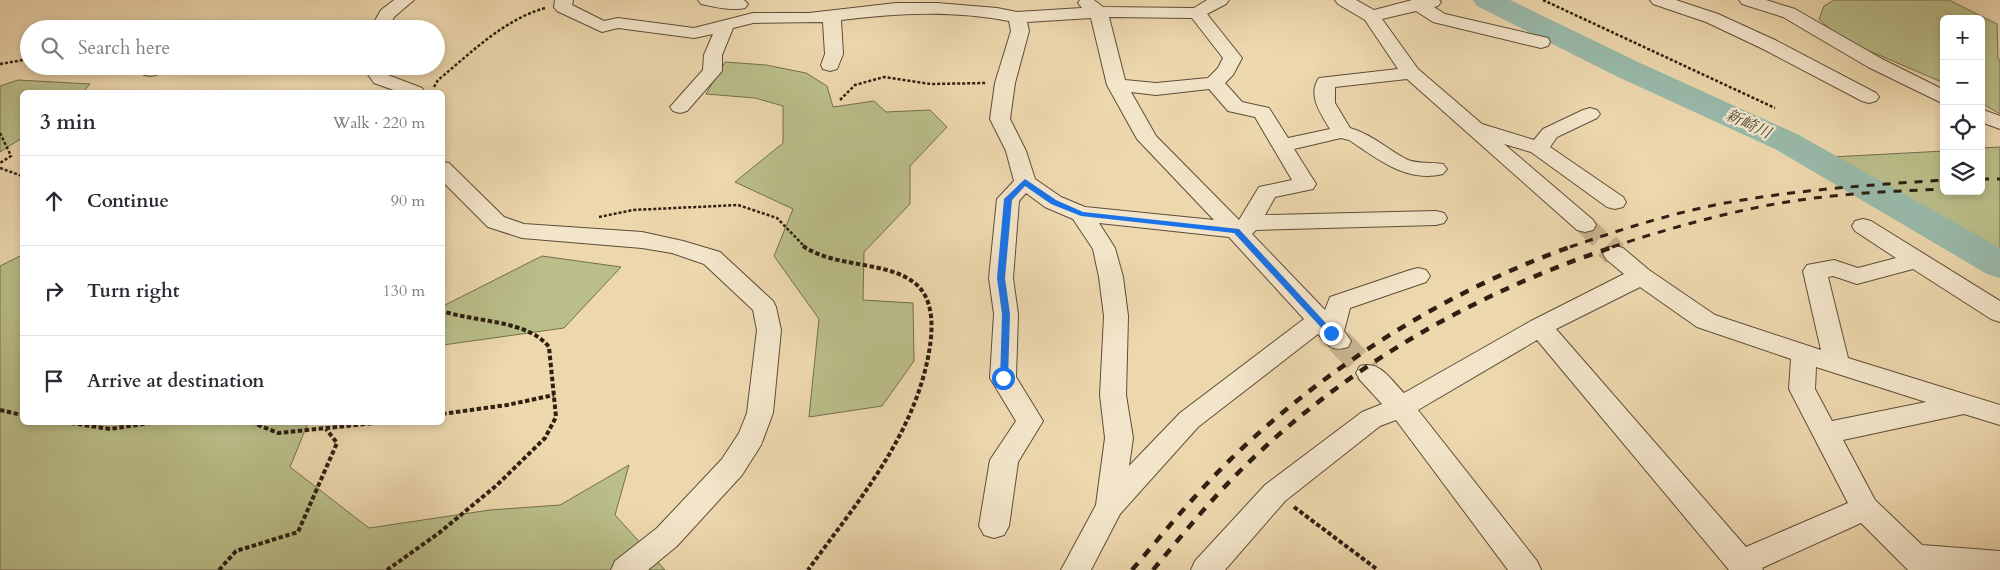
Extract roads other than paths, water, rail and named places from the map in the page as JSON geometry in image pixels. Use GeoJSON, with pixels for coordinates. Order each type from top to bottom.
{"type":"FeatureCollection","features":[{"type":"Feature","properties":{"kind":"street"},"geometry":{"type":"LineString","coordinates":[[384,20],[387,14],[405,0]]}},
{"type":"Feature","properties":{"kind":"street"},"geometry":{"type":"LineString","coordinates":[[707,0],[739,2],[753,18]]}},
{"type":"Feature","properties":{"kind":"street"},"geometry":{"type":"LineString","coordinates":[[563,4],[602,27],[618,23],[694,32],[753,18],[809,18],[896,8],[992,6],[1017,17],[1091,6],[1197,13],[1220,0]]}},
{"type":"Feature","properties":{"kind":"street"},"geometry":{"type":"LineString","coordinates":[[1344,0],[1370,16],[1411,72],[1585,225]]}},
{"type":"Feature","properties":{"kind":"street"},"geometry":{"type":"LineString","coordinates":[[1370,16],[1417,4],[1442,0]]}},
{"type":"Feature","properties":{"kind":"street"},"geometry":{"type":"LineString","coordinates":[[1659,0],[1712,18],[1768,44],[1869,97]]}},
{"type":"Feature","properties":{"kind":"street"},"geometry":{"type":"LineString","coordinates":[[1748,0],[1790,13],[1874,63],[1940,96]]}},
{"type":"Feature","properties":{"kind":"street"},"geometry":{"type":"LineString","coordinates":[[1417,4],[1439,18],[1542,42]]}},
{"type":"Feature","properties":{"kind":"street"},"geometry":{"type":"LineString","coordinates":[[1091,6],[1117,85],[1147,139],[1242,227],[1330,332]]}},
{"type":"Feature","properties":{"kind":"street"},"geometry":{"type":"LineString","coordinates":[[1117,85],[1156,89],[1214,83],[1226,71],[1232,58],[1197,13]]}},
{"type":"Feature","properties":{"kind":"street"},"geometry":{"type":"LineString","coordinates":[[830,65],[834,54],[832,15]]}},
{"type":"Feature","properties":{"kind":"street"},"geometry":{"type":"LineString","coordinates":[[1017,17],[1020,31],[1000,104],[1000,119],[1016,151],[1025,182],[1054,202],[1081,214],[1242,227],[1436,218]]}},
{"type":"Feature","properties":{"kind":"street"},"geometry":{"type":"LineString","coordinates":[[680,107],[712,71],[713,55],[726,24]]}},
{"type":"Feature","properties":{"kind":"street"},"geometry":{"type":"LineString","coordinates":[[1342,132],[1325,102],[1326,82],[1411,72]]}},
{"type":"Feature","properties":{"kind":"street"},"geometry":{"type":"LineString","coordinates":[[378,75],[381,79],[410,90]]}},
{"type":"Feature","properties":{"kind":"street"},"geometry":{"type":"LineString","coordinates":[[1214,83],[1235,107],[1262,112],[1305,184],[1268,192],[1242,227]]}},
{"type":"Feature","properties":{"kind":"street"},"geometry":{"type":"LineString","coordinates":[[1538,148],[1550,133],[1590,114]]}},
{"type":"Feature","properties":{"kind":"street"},"geometry":{"type":"LineString","coordinates":[[1985,117],[2000,123]]}},
{"type":"Feature","properties":{"kind":"street"},"geometry":{"type":"LineString","coordinates":[[1475,128],[1538,148],[1615,202]]}},
{"type":"Feature","properties":{"kind":"street"},"geometry":{"type":"LineString","coordinates":[[1282,145],[1342,132],[1356,136],[1405,167],[1436,169]]}},
{"type":"Feature","properties":{"kind":"street"},"geometry":{"type":"LineString","coordinates":[[445,171],[496,222],[522,231],[642,240],[675,246],[712,258],[764,307],[769,330],[760,413],[751,437],[732,467],[673,530],[626,570]]}},
{"type":"Feature","properties":{"kind":"street"},"geometry":{"type":"LineString","coordinates":[[994,526],[1004,460],[1030,421],[1003,378],[1006,314],[1001,278],[1008,199],[1025,182]]}},
{"type":"Feature","properties":{"kind":"street"},"geometry":{"type":"LineString","coordinates":[[1081,214],[1104,248],[1111,277],[1116,316],[1113,395],[1119,438],[1110,506]]}},
{"type":"Feature","properties":{"kind":"street"},"geometry":{"type":"LineString","coordinates":[[1863,226],[2000,313]]}},
{"type":"Feature","properties":{"kind":"street"},"geometry":{"type":"LineString","coordinates":[[1616,254],[1641,276],[1706,320],[1804,354],[2000,415]]}},
{"type":"Feature","properties":{"kind":"street"},"geometry":{"type":"LineString","coordinates":[[1837,364],[1815,271],[1834,268],[1857,276],[1916,260]]}},
{"type":"Feature","properties":{"kind":"street"},"geometry":{"type":"LineString","coordinates":[[1076,570],[1110,506],[1190,420],[1330,332],[1339,303],[1418,276]]}},
{"type":"Feature","properties":{"kind":"street"},"geometry":{"type":"LineString","coordinates":[[1206,570],[1275,493],[1371,419],[1401,407],[1540,327],[1641,276]]}},
{"type":"Feature","properties":{"kind":"street"},"geometry":{"type":"LineString","coordinates":[[1540,327],[1744,567],[1865,508]]}},
{"type":"Feature","properties":{"kind":"street"},"geometry":{"type":"LineString","coordinates":[[1804,354],[1802,389],[1865,508],[1921,563],[2000,564]]}},
{"type":"Feature","properties":{"kind":"street"},"geometry":{"type":"LineString","coordinates":[[1369,373],[1401,407],[1526,570]]}},
{"type":"Feature","properties":{"kind":"street"},"geometry":{"type":"LineString","coordinates":[[1826,433],[1964,404]]}},
{"type":"Feature","properties":{"kind":"waterway","name":"新崎川"},"geometry":{"type":"LineString","coordinates":[[1487,0],[1627,69],[1787,142],[2000,265]]}},
{"type":"Feature","properties":{"kind":"tunnel"},"geometry":{"type":"LineString","coordinates":[[1585,225],[1608,247]]}},
{"type":"Feature","properties":{"kind":"tunnel"},"geometry":{"type":"LineString","coordinates":[[1608,247],[1615,254]]}},
{"type":"Feature","properties":{"kind":"tunnel"},"geometry":{"type":"LineString","coordinates":[[1339,341],[1369,373]]}},
{"type":"Feature","properties":{"kind":"railway"},"geometry":{"type":"LineString","coordinates":[[1985,179],[2000,179]]}},
{"type":"Feature","properties":{"kind":"railway"},"geometry":{"type":"LineString","coordinates":[[1573,246],[1644,223],[1720,204],[1804,192],[1940,180]]}},
{"type":"Feature","properties":{"kind":"railway"},"geometry":{"type":"LineString","coordinates":[[1612,247],[1658,232],[1753,208],[1854,194],[1940,189]]}},
{"type":"Feature","properties":{"kind":"railway"},"geometry":{"type":"LineString","coordinates":[[1132,570],[1220,470],[1308,392],[1349,362],[1436,308],[1481,284],[1573,246]]}},
{"type":"Feature","properties":{"kind":"railway"},"geometry":{"type":"LineString","coordinates":[[1153,570],[1210,503],[1246,465],[1286,428],[1328,394],[1372,363],[1418,334],[1466,308],[1565,264],[1616,246]]}}]}
